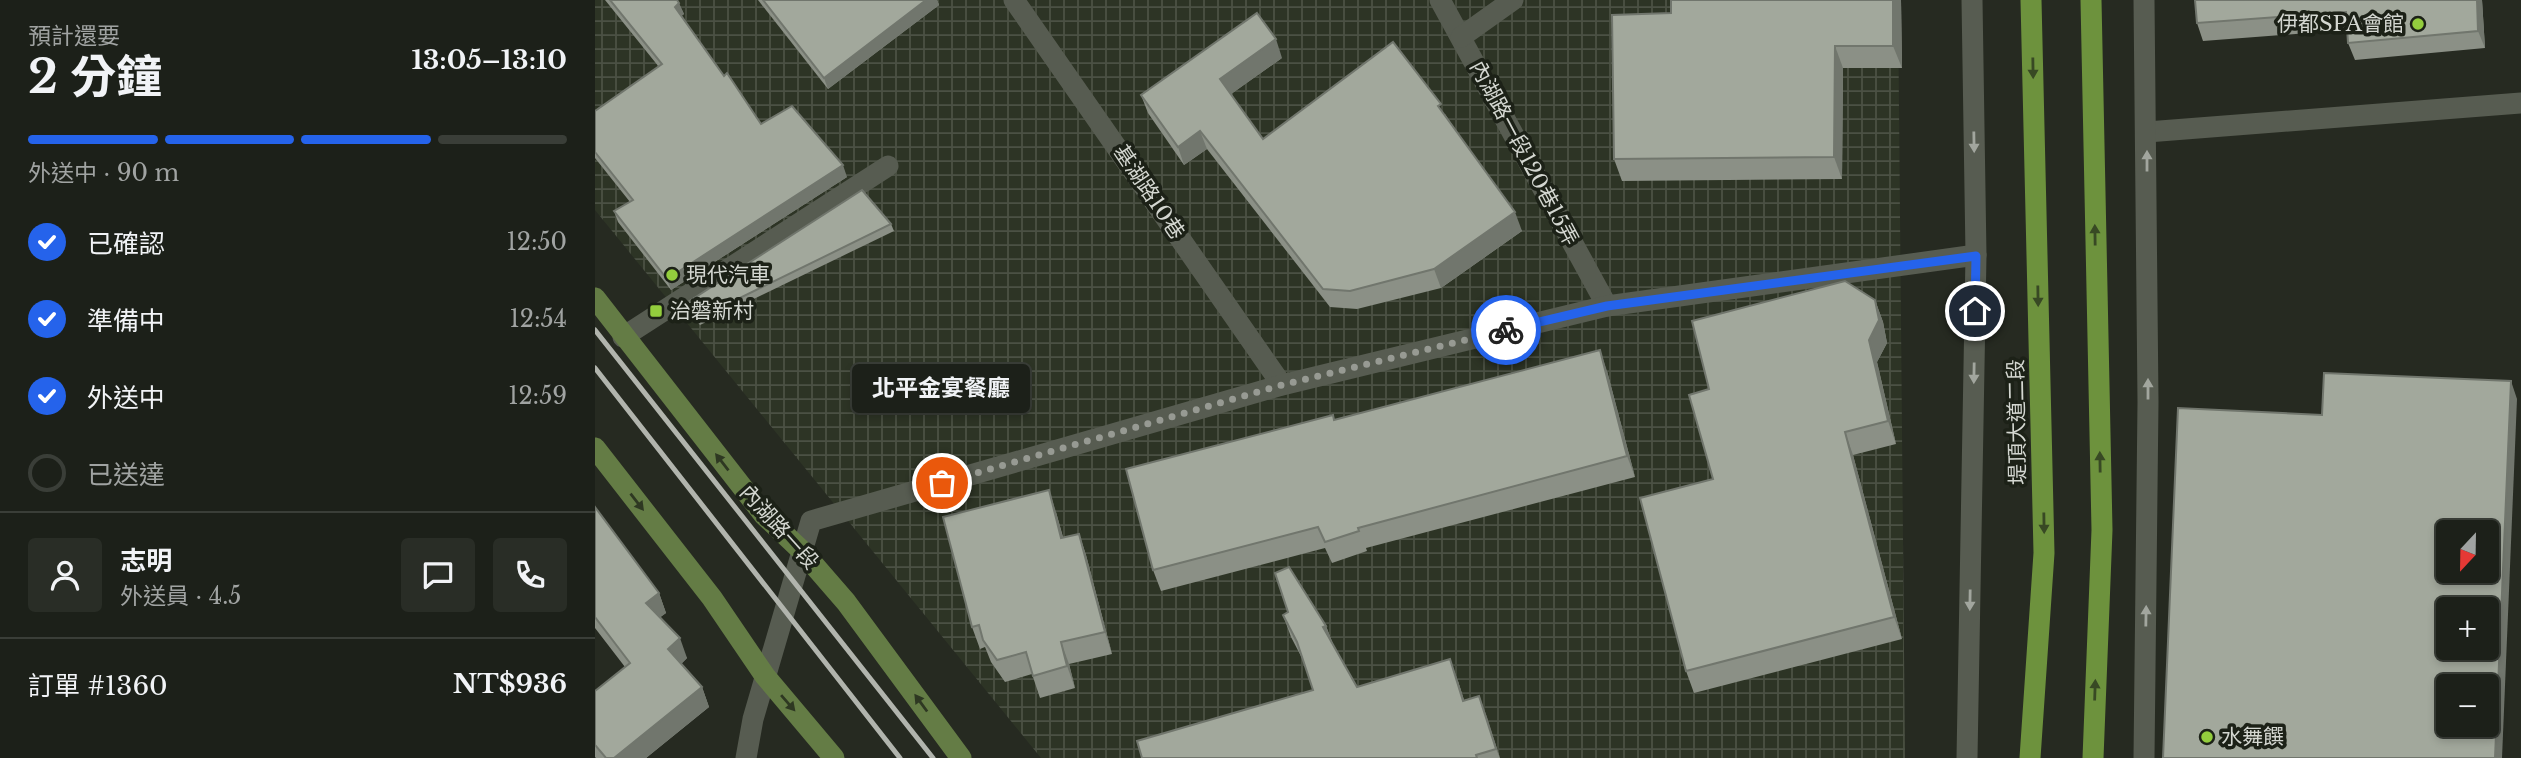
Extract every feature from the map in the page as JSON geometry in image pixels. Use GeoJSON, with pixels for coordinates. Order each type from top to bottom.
{"type":"FeatureCollection","features":[{"type":"Feature","properties":{"kind":"highway","name":"堤頂大道二段"},"geometry":{"type":"LineString","coordinates":[[2031,0],[2044,553],[2031,758]]}},
{"type":"Feature","properties":{"kind":"highway"},"geometry":{"type":"LineString","coordinates":[[2091,0],[2102,530],[2093,758]]}},
{"type":"Feature","properties":{"kind":"main road","name":"內湖路一段"},"geometry":{"type":"LineString","coordinates":[[595,298],[764,515],[800,549],[846,602],[961,758]]}},
{"type":"Feature","properties":{"kind":"main road"},"geometry":{"type":"LineString","coordinates":[[595,448],[712,598],[765,676],[834,758]]}},
{"type":"Feature","properties":{"kind":"street","name":"基湖路10巷"},"geometry":{"type":"LineString","coordinates":[[1014,0],[1282,385]]}},
{"type":"Feature","properties":{"kind":"street","name":"內湖路一段120巷15弄"},"geometry":{"type":"LineString","coordinates":[[1440,0],[1607,306]]}},
{"type":"Feature","properties":{"kind":"street"},"geometry":{"type":"LineString","coordinates":[[1461,37],[1513,0]]}},
{"type":"Feature","properties":{"kind":"street","name":"堤頂大道二段"},"geometry":{"type":"LineString","coordinates":[[1967,758],[1976,256],[1972,0]]}},
{"type":"Feature","properties":{"kind":"street"},"geometry":{"type":"LineString","coordinates":[[2144,0],[2148,402],[2144,758]]}},
{"type":"Feature","properties":{"kind":"street"},"geometry":{"type":"LineString","coordinates":[[2147,132],[2521,103]]}},
{"type":"Feature","properties":{"kind":"street"},"geometry":{"type":"LineString","coordinates":[[623,337],[888,166]]}},
{"type":"Feature","properties":{"kind":"street"},"geometry":{"type":"LineString","coordinates":[[746,758],[765,676],[800,549],[811,521],[1282,385],[1607,306],[1976,256]]}},
{"type":"Feature","properties":{"kind":"shaded area"},"geometry":{"type":"Polygon","coordinates":[[[595,0],[1898,0],[1905,758],[1041,758],[595,210],[595,0]]]}},
{"type":"Feature","properties":{"kind":"building"},"geometry":{"type":"Polygon","coordinates":[[[610,0],[677,0],[679,3],[675,7],[724,76],[727,73],[761,124],[792,106],[843,165],[667,279],[614,211],[633,200],[595,152],[595,111],[662,64],[610,0]]]}},
{"type":"Feature","properties":{"kind":"building"},"geometry":{"type":"Polygon","coordinates":[[[763,0],[926,0],[824,78],[763,0]]]}},
{"type":"Feature","properties":{"kind":"building"},"geometry":{"type":"Polygon","coordinates":[[[1671,0],[1893,0],[1893,46],[1835,46],[1834,157],[1614,159],[1612,15],[1671,13],[1671,0]]]}},
{"type":"Feature","properties":{"kind":"building","name":"伊都SPA會館"},"geometry":{"type":"Polygon","coordinates":[[[2195,0],[2477,0],[2478,31],[2348,43],[2346,12],[2197,23],[2195,0]]]}},
{"type":"Feature","properties":{"kind":"building"},"geometry":{"type":"Polygon","coordinates":[[[1257,13],[1276,39],[1220,79],[1263,139],[1393,42],[1441,104],[1438,106],[1515,212],[1434,269],[1350,291],[1323,289],[1200,131],[1178,147],[1141,95],[1257,13]]]}},
{"type":"Feature","properties":{"kind":"building"},"geometry":{"type":"Polygon","coordinates":[[[862,190],[891,224],[697,319],[685,304],[862,190]]]}},
{"type":"Feature","properties":{"kind":"building"},"geometry":{"type":"Polygon","coordinates":[[[1845,281],[1875,300],[1879,320],[1869,340],[1888,421],[1845,432],[1894,617],[1686,671],[1640,498],[1713,479],[1689,395],[1709,389],[1692,321],[1845,281]]]}},
{"type":"Feature","properties":{"kind":"building"},"geometry":{"type":"Polygon","coordinates":[[[1600,350],[1627,456],[1358,528],[1359,531],[1325,542],[1318,527],[1153,570],[1126,469],[1333,415],[1334,420],[1600,350]]]}},
{"type":"Feature","properties":{"kind":"building"},"geometry":{"type":"Polygon","coordinates":[[[2324,373],[2511,381],[2499,674],[2436,674],[2436,737],[2496,737],[2495,758],[2163,758],[2178,408],[2322,415],[2324,373]]]}},
{"type":"Feature","properties":{"kind":"building"},"geometry":{"type":"Polygon","coordinates":[[[1049,490],[1061,538],[1079,534],[1105,632],[1061,642],[1067,666],[1033,676],[1026,652],[997,660],[983,640],[979,625],[972,627],[943,517],[1049,490]]]}},
{"type":"Feature","properties":{"kind":"building"},"geometry":{"type":"Polygon","coordinates":[[[595,507],[659,593],[646,603],[680,638],[668,649],[702,687],[614,758],[606,758],[595,745],[595,691],[630,663],[595,617],[595,507]]]}},
{"type":"Feature","properties":{"kind":"building"},"geometry":{"type":"Polygon","coordinates":[[[1289,567],[1326,626],[1323,627],[1357,687],[1450,659],[1463,701],[1479,696],[1496,749],[1476,755],[1477,758],[1142,758],[1137,741],[1313,690],[1297,642],[1283,615],[1288,612],[1275,573],[1289,567]]]}},
{"type":"Feature","properties":{"kind":"railway"},"geometry":{"type":"LineString","coordinates":[[595,330],[933,758]]}},
{"type":"Feature","properties":{"kind":"railway"},"geometry":{"type":"LineString","coordinates":[[595,368],[900,758]]}},
{"type":"Feature","properties":{"kind":"way so far"},"geometry":{"type":"LineString","coordinates":[[942,483],[1282,385],[1506,330]]}},
{"type":"Feature","properties":{"kind":"place","name":"伊都SPA會館"},"geometry":{"type":"Point","coordinates":[2418,24]}},
{"type":"Feature","properties":{"kind":"place","name":"現代汽車"},"geometry":{"type":"Point","coordinates":[672,275]}},
{"type":"Feature","properties":{"kind":"place","name":"治磐新村"},"geometry":{"type":"Point","coordinates":[656,311]}},
{"type":"Feature","properties":{"kind":"place","name":"北平金宴餐廳"},"geometry":{"type":"Point","coordinates":[942,483]}},
{"type":"Feature","properties":{"kind":"place","name":"水舞饌"},"geometry":{"type":"Point","coordinates":[2207,737]}},
{"type":"Feature","properties":{"kind":"route"},"geometry":{"type":"LineString","coordinates":[[1506,330],[1607,306],[1976,256],[1975,311]]}}]}
